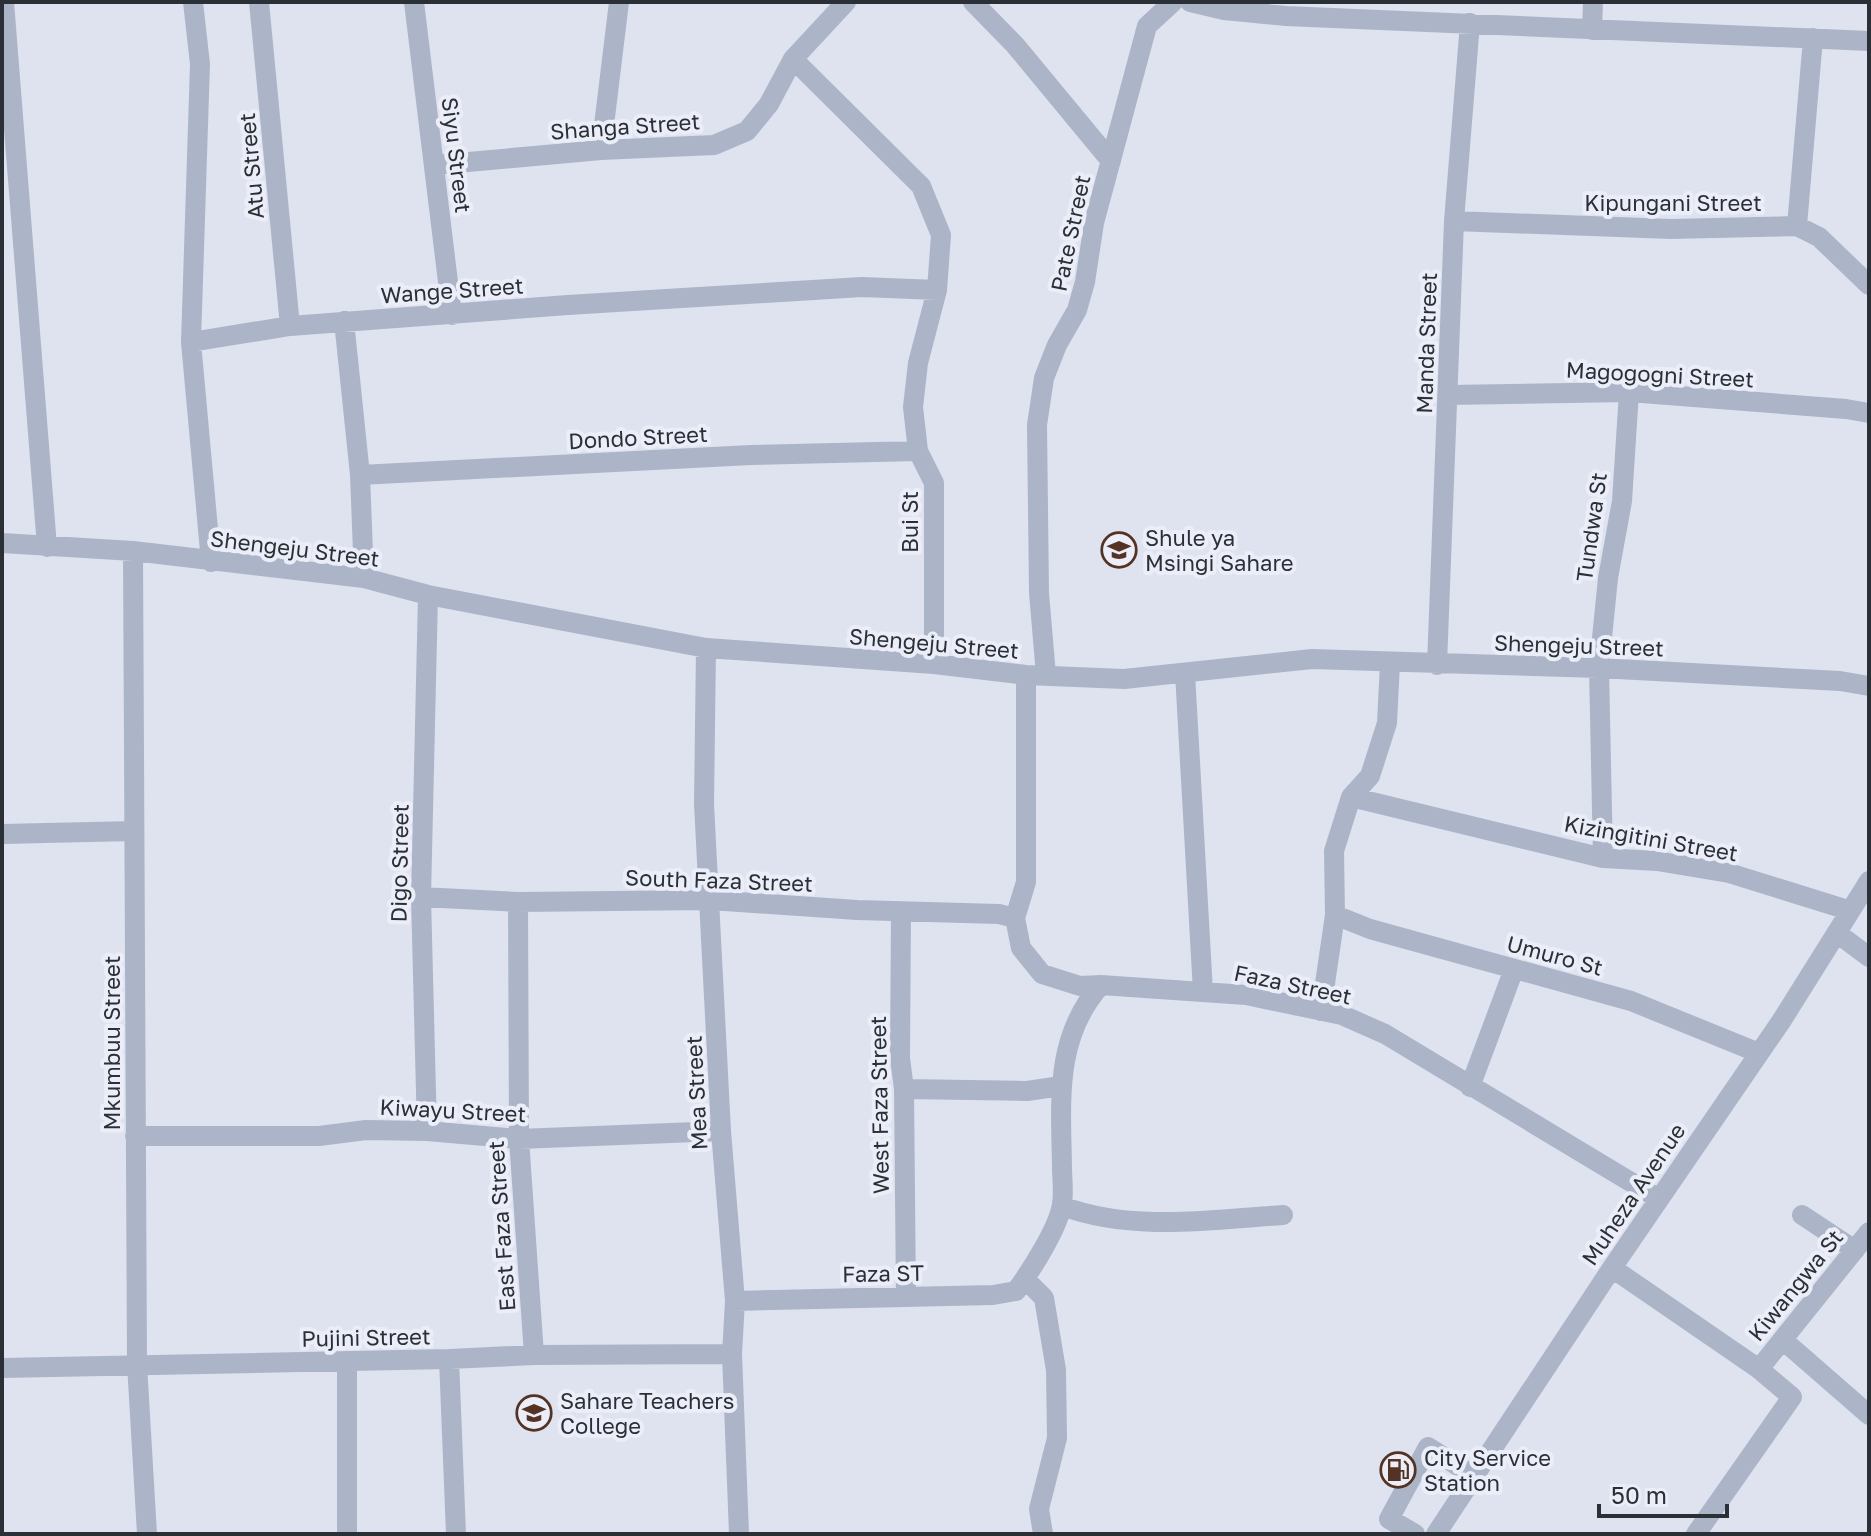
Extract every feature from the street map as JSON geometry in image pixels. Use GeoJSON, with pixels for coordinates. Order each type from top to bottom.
{"type":"FeatureCollection","features":[{"type":"Feature","properties":{"kind":"street"},"geometry":{"type":"LineString","coordinates":[[4,2],[47,547]]}},
{"type":"Feature","properties":{"kind":"street"},"geometry":{"type":"LineString","coordinates":[[193,2],[200,64],[191,342],[211,562]]}},
{"type":"Feature","properties":{"kind":"street","name":"Atu Street"},"geometry":{"type":"LineString","coordinates":[[259,2],[290,326]]}},
{"type":"Feature","properties":{"kind":"street","name":"Siyu Street"},"geometry":{"type":"LineString","coordinates":[[414,2],[452,315]]}},
{"type":"Feature","properties":{"kind":"street"},"geometry":{"type":"LineString","coordinates":[[601,150],[619,2]]}},
{"type":"Feature","properties":{"kind":"street","name":"Shanga Street"},"geometry":{"type":"LineString","coordinates":[[435,165],[601,150],[714,145],[747,131],[769,104],[793,59],[846,2]]}},
{"type":"Feature","properties":{"kind":"street"},"geometry":{"type":"LineString","coordinates":[[973,2],[1015,45],[1111,161]]}},
{"type":"Feature","properties":{"kind":"street","name":"Pate Street"},"geometry":{"type":"LineString","coordinates":[[1015,918],[1026,882],[1039,593],[1037,425],[1044,378],[1057,345],[1077,310],[1085,282],[1094,223],[1147,26],[1173,2]]}},
{"type":"Feature","properties":{"kind":"street"},"geometry":{"type":"LineString","coordinates":[[1190,2],[1224,10],[1286,16],[1869,41]]}},
{"type":"Feature","properties":{"kind":"street"},"geometry":{"type":"LineString","coordinates":[[1592,30],[1593,2]]}},
{"type":"Feature","properties":{"kind":"street","name":"Manda Street"},"geometry":{"type":"LineString","coordinates":[[1437,665],[1454,221],[1470,23]]}},
{"type":"Feature","properties":{"kind":"street"},"geometry":{"type":"LineString","coordinates":[[1813,38],[1797,226],[1819,237],[1869,285]]}},
{"type":"Feature","properties":{"kind":"street","name":"Bui St"},"geometry":{"type":"LineString","coordinates":[[793,59],[921,186],[941,235],[937,290],[918,363],[913,407],[918,451],[934,483],[934,664]]}},
{"type":"Feature","properties":{"kind":"street","name":"Kipungani Street"},"geometry":{"type":"LineString","coordinates":[[1454,221],[1671,229],[1797,226]]}},
{"type":"Feature","properties":{"kind":"street","name":"Wange Street"},"geometry":{"type":"LineString","coordinates":[[191,342],[344,321],[862,287],[937,290]]}},
{"type":"Feature","properties":{"kind":"street"},"geometry":{"type":"LineString","coordinates":[[344,321],[360,475],[364,578]]}},
{"type":"Feature","properties":{"kind":"street","name":"Magogogni Street"},"geometry":{"type":"LineString","coordinates":[[1448,395],[1629,392],[1869,413]]}},
{"type":"Feature","properties":{"kind":"street","name":"Tundwa St"},"geometry":{"type":"LineString","coordinates":[[1603,858],[1599,668],[1608,578],[1622,501],[1629,392]]}},
{"type":"Feature","properties":{"kind":"street","name":"Dondo Street"},"geometry":{"type":"LineString","coordinates":[[360,475],[751,455],[918,451]]}},
{"type":"Feature","properties":{"kind":"street","name":"Shengeju Street"},"geometry":{"type":"LineString","coordinates":[[2,543],[133,551],[364,578],[428,595],[706,648],[934,664],[1036,675],[1124,679],[1312,659],[1599,668],[1840,681],[1869,686]]}},
{"type":"Feature","properties":{"kind":"street","name":"Mkumbuu Street"},"geometry":{"type":"LineString","coordinates":[[133,551],[137,1364],[147,1534]]}},
{"type":"Feature","properties":{"kind":"street","name":"Digo Street"},"geometry":{"type":"LineString","coordinates":[[427,1131],[421,897],[428,595]]}},
{"type":"Feature","properties":{"kind":"street","name":"Mea Street"},"geometry":{"type":"LineString","coordinates":[[706,648],[704,804],[721,1131],[735,1301],[732,1354],[739,1534]]}},
{"type":"Feature","properties":{"kind":"street"},"geometry":{"type":"LineString","coordinates":[[1321,1011],[1335,915],[1334,851],[1351,797],[1370,776],[1387,723],[1390,663]]}},
{"type":"Feature","properties":{"kind":"street"},"geometry":{"type":"LineString","coordinates":[[1185,673],[1203,992]]}},
{"type":"Feature","properties":{"kind":"street","name":"Kizingitini Street"},"geometry":{"type":"LineString","coordinates":[[1351,797],[1603,858],[1657,861],[1729,873],[1848,910]]}},
{"type":"Feature","properties":{"kind":"street"},"geometry":{"type":"LineString","coordinates":[[2,834],[134,831]]}},
{"type":"Feature","properties":{"kind":"street","name":"Muheza Avenue"},"geometry":{"type":"LineString","coordinates":[[1436,1534],[1759,1053],[1869,881]]}},
{"type":"Feature","properties":{"kind":"street","name":"South Faza Street"},"geometry":{"type":"LineString","coordinates":[[421,897],[518,902],[710,900],[901,912],[999,914],[1015,918]]}},
{"type":"Feature","properties":{"kind":"street","name":"East Faza Street"},"geometry":{"type":"LineString","coordinates":[[518,902],[519,1139],[534,1355]]}},
{"type":"Feature","properties":{"kind":"street","name":"West Faza Street"},"geometry":{"type":"LineString","coordinates":[[901,912],[900,1058],[904,1089],[906,1297]]}},
{"type":"Feature","properties":{"kind":"street","name":"Umuro St"},"geometry":{"type":"LineString","coordinates":[[1335,915],[1370,929],[1631,1001],[1759,1053]]}},
{"type":"Feature","properties":{"kind":"street","name":"Faza Street"},"geometry":{"type":"LineString","coordinates":[[1015,918],[1021,948],[1042,974],[1080,986],[1246,995],[1342,1015],[1385,1034],[1659,1199]]}},
{"type":"Feature","properties":{"kind":"street"},"geometry":{"type":"LineString","coordinates":[[1837,933],[1869,957]]}},
{"type":"Feature","properties":{"kind":"street"},"geometry":{"type":"LineString","coordinates":[[1470,1087],[1514,969]]}},
{"type":"Feature","properties":{"kind":"street"},"geometry":{"type":"LineString","coordinates":[[1043,1534],[1039,1509],[1057,1438],[1056,1370],[1044,1298],[1025,1279],[1062,1206],[1063,1058],[1075,1023],[1087,1000],[1101,985]]}},
{"type":"Feature","properties":{"kind":"street"},"geometry":{"type":"LineString","coordinates":[[904,1089],[1027,1091],[1061,1086]]}},
{"type":"Feature","properties":{"kind":"street","name":"Kiwayu Street"},"geometry":{"type":"LineString","coordinates":[[135,1136],[319,1136],[366,1130],[427,1131],[519,1139],[721,1131]]}},
{"type":"Feature","properties":{"kind":"street"},"geometry":{"type":"LineString","coordinates":[[1062,1206],[1095,1217],[1160,1222],[1283,1215]]}},
{"type":"Feature","properties":{"kind":"street"},"geometry":{"type":"LineString","coordinates":[[1802,1215],[1855,1250]]}},
{"type":"Feature","properties":{"kind":"street","name":"Kiwangwa St"},"geometry":{"type":"LineString","coordinates":[[1759,1369],[1869,1232]]}},
{"type":"Feature","properties":{"kind":"street"},"geometry":{"type":"LineString","coordinates":[[1612,1268],[1759,1369],[1792,1397],[1696,1534]]}},
{"type":"Feature","properties":{"kind":"street","name":"Faza ST"},"geometry":{"type":"LineString","coordinates":[[735,1301],[993,1295],[1016,1291],[1025,1279]]}},
{"type":"Feature","properties":{"kind":"street"},"geometry":{"type":"LineString","coordinates":[[1783,1340],[1869,1415]]}},
{"type":"Feature","properties":{"kind":"street","name":"Pujini Street"},"geometry":{"type":"LineString","coordinates":[[2,1368],[534,1355],[732,1354]]}},
{"type":"Feature","properties":{"kind":"street"},"geometry":{"type":"LineString","coordinates":[[449,1359],[456,1534]]}},
{"type":"Feature","properties":{"kind":"street"},"geometry":{"type":"LineString","coordinates":[[347,1361],[347,1534]]}},
{"type":"Feature","properties":{"kind":"street"},"geometry":{"type":"LineString","coordinates":[[1415,1534],[1389,1519],[1428,1447],[1474,1476]]}},
{"type":"Feature","properties":{"kind":"place","name":"Shule ya Msingi Sahare"},"geometry":{"type":"Point","coordinates":[1119,550]}},
{"type":"Feature","properties":{"kind":"place","name":"Sahare Teachers College"},"geometry":{"type":"Point","coordinates":[534,1413]}},
{"type":"Feature","properties":{"kind":"place","name":"City Service Station"},"geometry":{"type":"Point","coordinates":[1398,1470]}}]}
